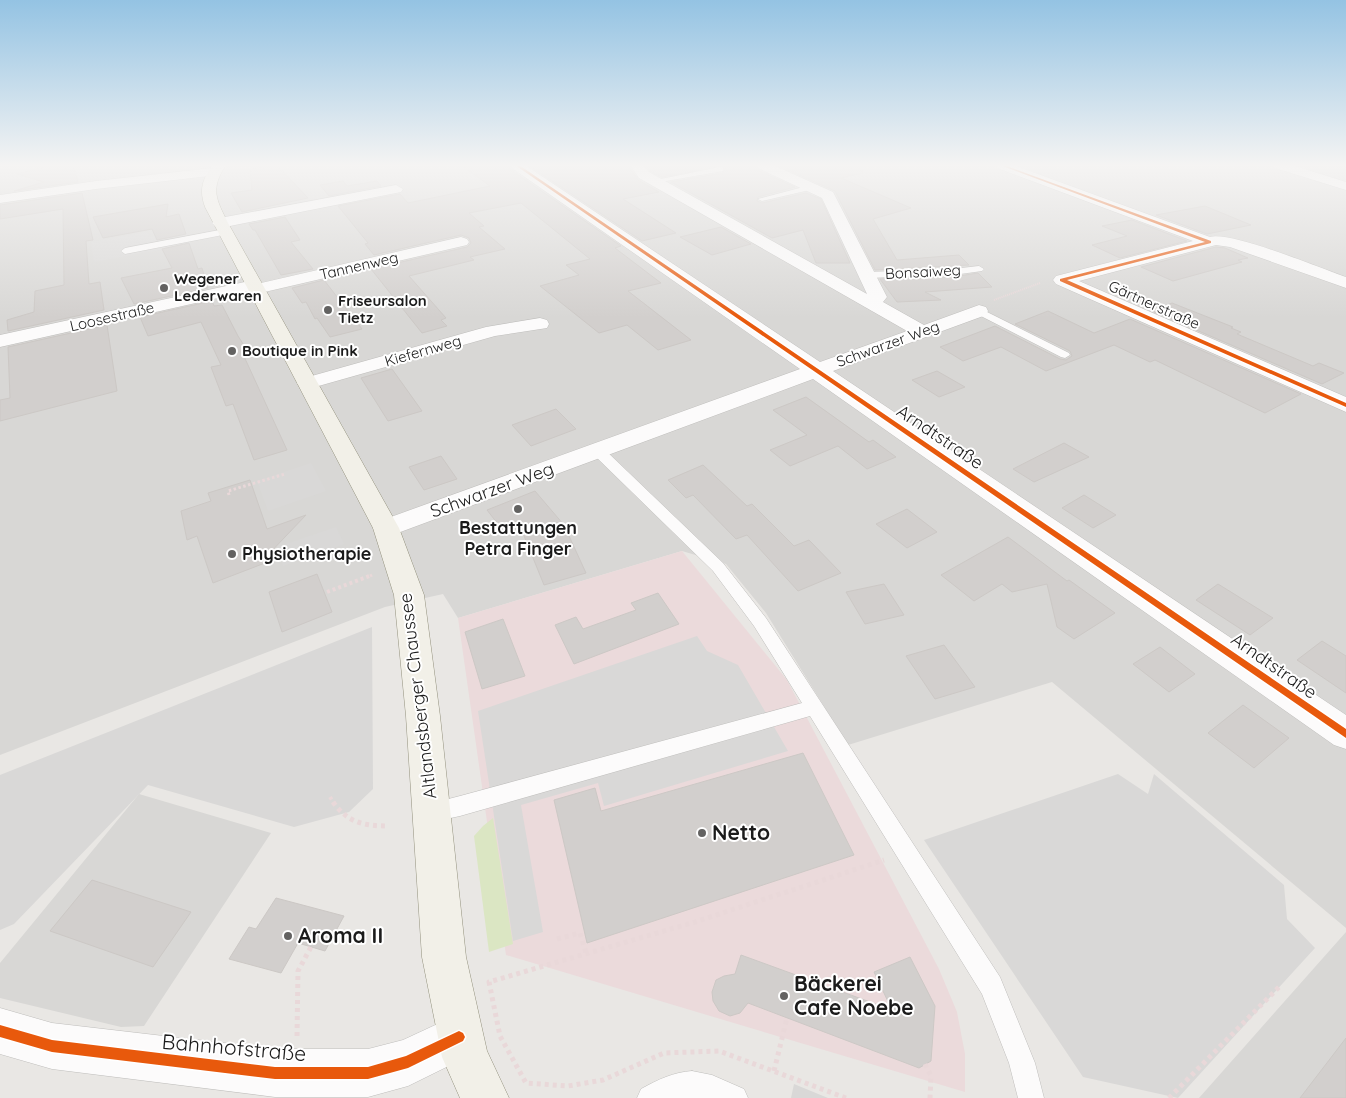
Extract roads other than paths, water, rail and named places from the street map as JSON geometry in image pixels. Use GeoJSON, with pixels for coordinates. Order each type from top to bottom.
{"type":"FeatureCollection","features":[{"type":"Feature","properties":{"kind":"main road","name":"Altlandsberger Chaussee"},"geometry":{"type":"LineString","coordinates":[[217,216],[386,528],[409,595],[416,644],[444,957],[459,1037],[465,1057],[505,1091]]}},
{"type":"Feature","properties":{"kind":"street"},"geometry":{"type":"LineString","coordinates":[[222,227],[271,216]]}},
{"type":"Feature","properties":{"kind":"street","name":"Arndtstraße"},"geometry":{"type":"LineString","coordinates":[[592,216],[1346,734]]}},
{"type":"Feature","properties":{"kind":"street"},"geometry":{"type":"LineString","coordinates":[[717,216],[871,303]]}},
{"type":"Feature","properties":{"kind":"street","name":"Bonsaiweg"},"geometry":{"type":"LineString","coordinates":[[838,216],[878,297],[871,303],[922,332]]}},
{"type":"Feature","properties":{"kind":"street"},"geometry":{"type":"LineString","coordinates":[[1140,216],[1209,242],[1216,240],[1233,243],[1346,283]]}},
{"type":"Feature","properties":{"kind":"street","name":"Tannenweg"},"geometry":{"type":"LineString","coordinates":[[255,287],[461,242]]}},
{"type":"Feature","properties":{"kind":"street","name":"Gärtnerstraße"},"geometry":{"type":"LineString","coordinates":[[1209,242],[1062,280],[1346,405]]}},
{"type":"Feature","properties":{"kind":"street","name":"Loosestraße"},"geometry":{"type":"LineString","coordinates":[[0,341],[255,287]]}},
{"type":"Feature","properties":{"kind":"street","name":"Schwarzer Weg"},"geometry":{"type":"LineString","coordinates":[[386,528],[979,311]]}},
{"type":"Feature","properties":{"kind":"street","name":"Kiefernweg"},"geometry":{"type":"LineString","coordinates":[[308,383],[492,331],[540,324]]}},
{"type":"Feature","properties":{"kind":"street","name":"Bahnhofstraße"},"geometry":{"type":"LineString","coordinates":[[0,1031],[52,1046],[266,1072],[368,1074],[408,1062],[459,1037]]}},
{"type":"Feature","properties":{"kind":"lane"},"geometry":{"type":"LineString","coordinates":[[125,251],[222,227]]}},
{"type":"Feature","properties":{"kind":"lane","name":"Bonsaiweg"},"geometry":{"type":"LineString","coordinates":[[867,275],[944,273],[979,269]]}},
{"type":"Feature","properties":{"kind":"lane"},"geometry":{"type":"LineString","coordinates":[[979,311],[1065,355]]}},
{"type":"Feature","properties":{"kind":"lane"},"geometry":{"type":"LineString","coordinates":[[598,451],[718,567],[760,622],[816,706],[906,853],[992,986],[1022,1063],[1031,1098]]}},
{"type":"Feature","properties":{"kind":"lane"},"geometry":{"type":"LineString","coordinates":[[432,812],[460,806],[816,706]]}},
{"type":"Feature","properties":{"kind":"lane"},"geometry":{"type":"LineString","coordinates":[[650,1098],[668,1088],[695,1083],[735,1098]]}},
{"type":"Feature","properties":{"kind":"place","name":"Wegener Lederwaren"},"geometry":{"type":"Point","coordinates":[164,288]}},
{"type":"Feature","properties":{"kind":"place","name":"Friseursalon Tietz"},"geometry":{"type":"Point","coordinates":[328,310]}},
{"type":"Feature","properties":{"kind":"place","name":"Boutique in Pink"},"geometry":{"type":"Point","coordinates":[232,351]}},
{"type":"Feature","properties":{"kind":"place","name":"Bestattungen Petra Finger"},"geometry":{"type":"Point","coordinates":[518,509]}},
{"type":"Feature","properties":{"kind":"place","name":"Physiotherapie"},"geometry":{"type":"Point","coordinates":[232,554]}},
{"type":"Feature","properties":{"kind":"place","name":"Netto"},"geometry":{"type":"Point","coordinates":[702,833]}},
{"type":"Feature","properties":{"kind":"place","name":"Aroma II"},"geometry":{"type":"Point","coordinates":[288,936]}},
{"type":"Feature","properties":{"kind":"place","name":"Bäckerei Cafe Noebe"},"geometry":{"type":"Point","coordinates":[784,996]}}]}
